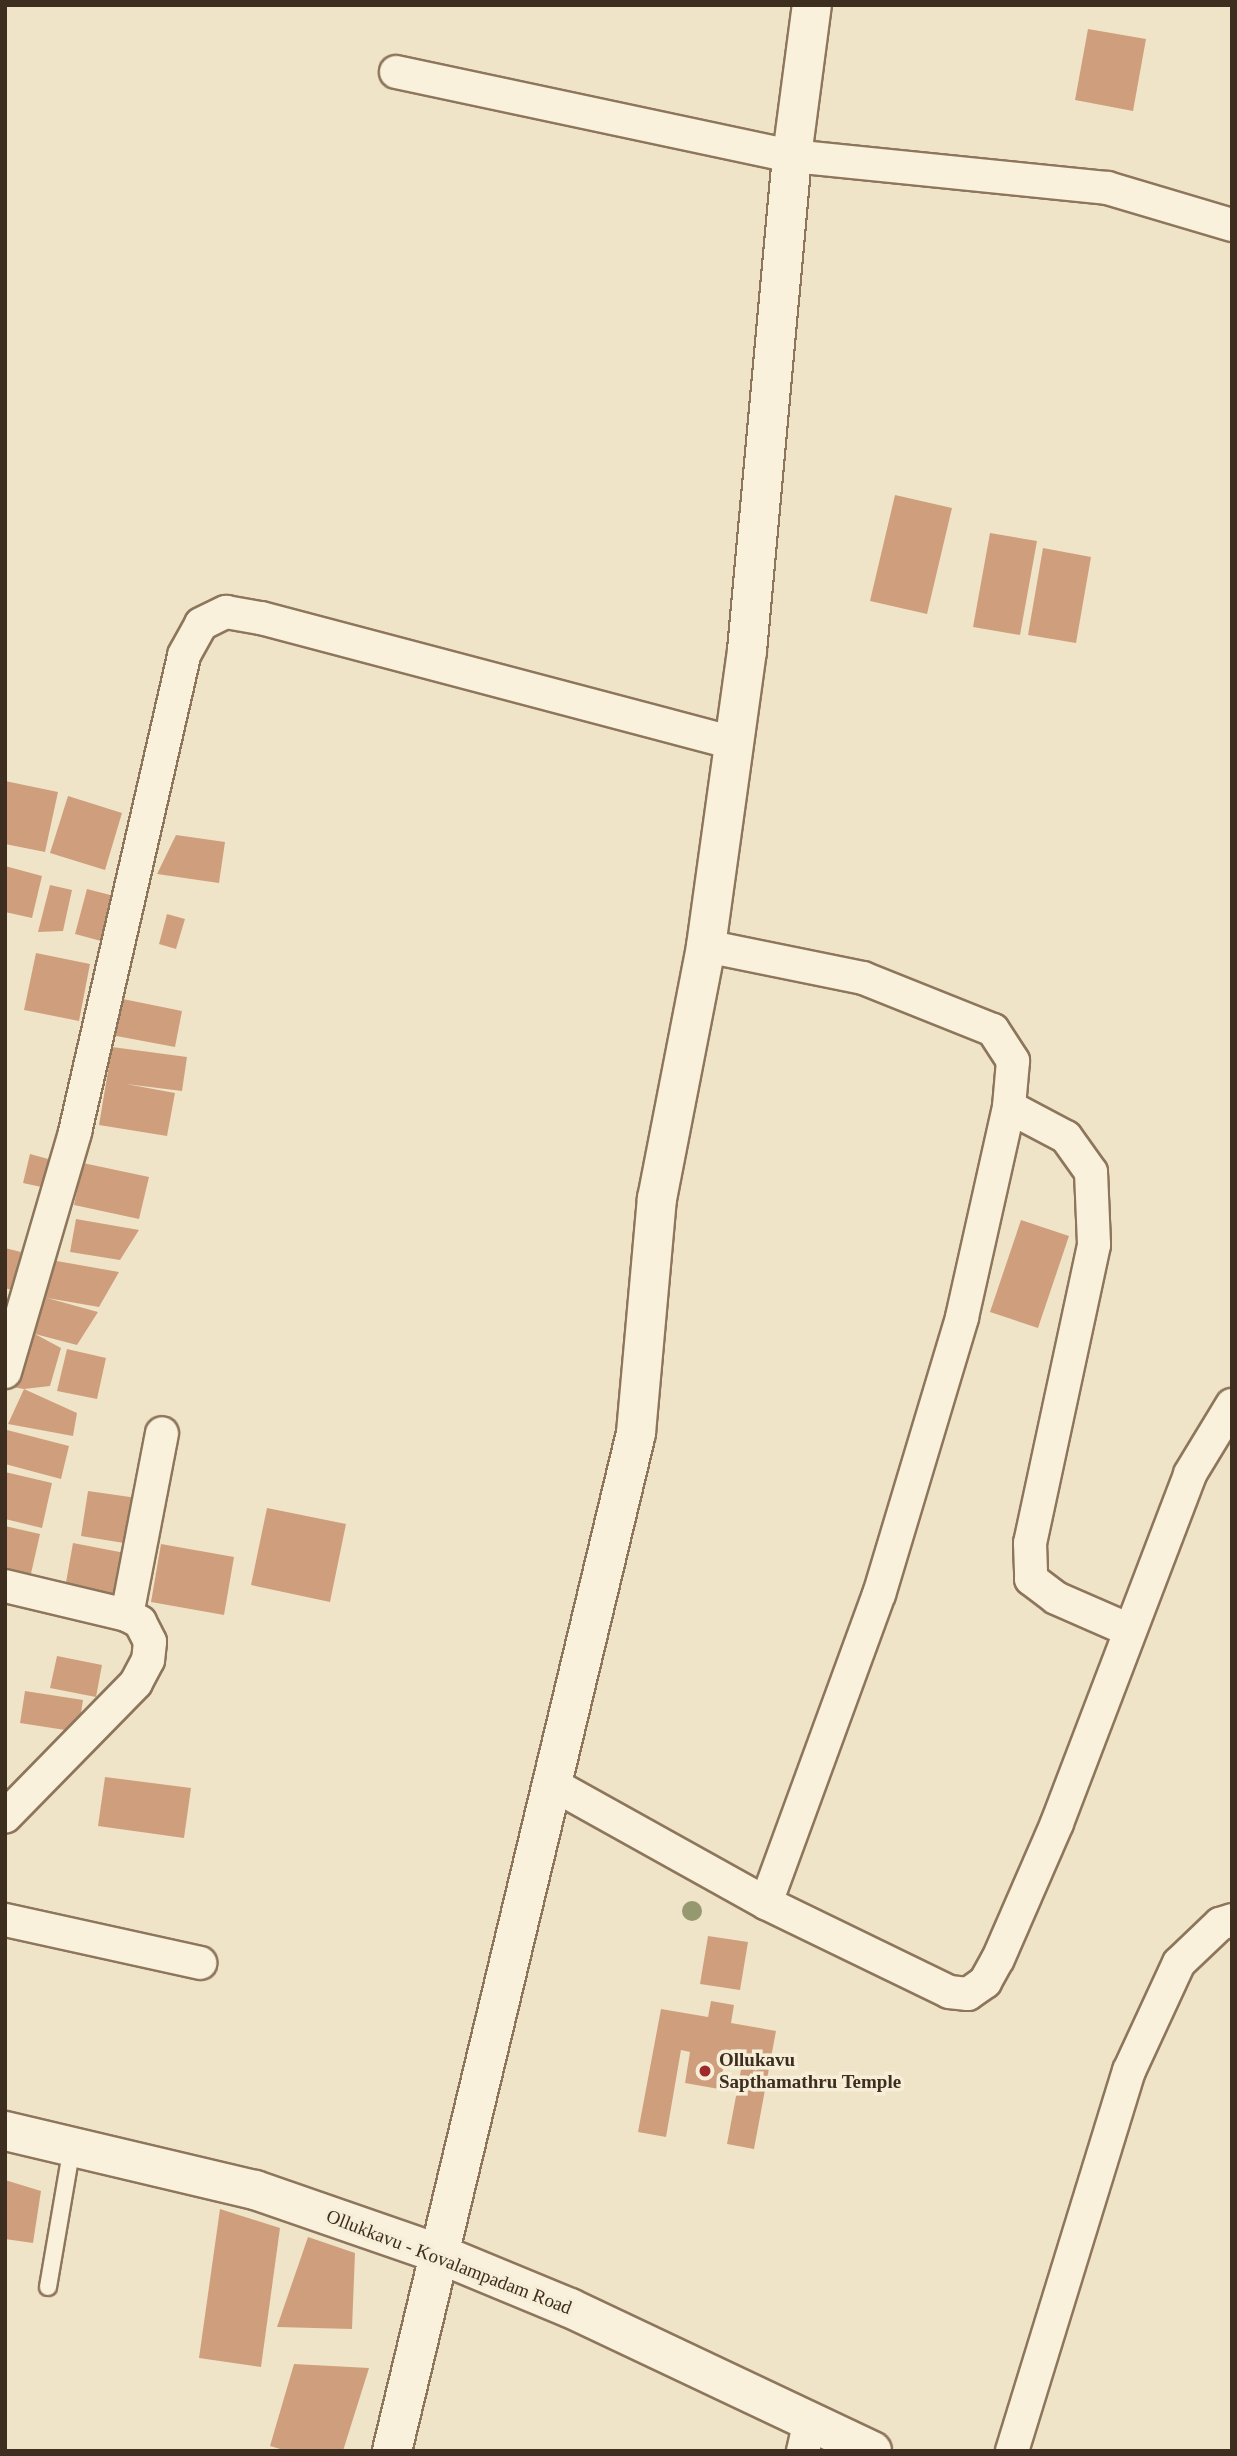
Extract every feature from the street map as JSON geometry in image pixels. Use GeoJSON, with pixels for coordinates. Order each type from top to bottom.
{"type":"FeatureCollection","features":[{"type":"Feature","properties":{"kind":"street"},"geometry":{"type":"LineString","coordinates":[[392,2451],[437,2253],[554,1785],[588,1620],[636,1433],[657,1199],[706,946],[747,651],[792,156],[812,5]]}},
{"type":"Feature","properties":{"kind":"street"},"geometry":{"type":"LineString","coordinates":[[396,72],[792,156],[1107,188],[1232,225]]}},
{"type":"Feature","properties":{"kind":"street"},"geometry":{"type":"LineString","coordinates":[[5,1372],[75,1132],[184,655],[201,624],[226,612],[261,618],[734,743]]}},
{"type":"Feature","properties":{"kind":"street"},"geometry":{"type":"LineString","coordinates":[[706,946],[863,978],[993,1030],[1013,1061],[1009,1107],[962,1318],[891,1555],[766,1903]]}},
{"type":"Feature","properties":{"kind":"street"},"geometry":{"type":"LineString","coordinates":[[1009,1107],[1066,1137],[1091,1172],[1094,1245],[1030,1544],[1031,1578],[1056,1598],[1127,1629]]}},
{"type":"Feature","properties":{"kind":"street"},"geometry":{"type":"LineString","coordinates":[[554,1785],[766,1903],[948,1992],[968,1994],[985,1982],[1057,1823],[1127,1629],[1190,1474],[1232,1405]]}},
{"type":"Feature","properties":{"kind":"street"},"geometry":{"type":"LineString","coordinates":[[127,1615],[162,1433]]}},
{"type":"Feature","properties":{"kind":"street"},"geometry":{"type":"LineString","coordinates":[[5,1586],[127,1615],[140,1622],[150,1642],[148,1660],[136,1683],[5,1816]]}},
{"type":"Feature","properties":{"kind":"street"},"geometry":{"type":"LineString","coordinates":[[5,1920],[200,1964]]}},
{"type":"Feature","properties":{"kind":"street"},"geometry":{"type":"LineString","coordinates":[[1012,2451],[1129,2071],[1179,1963],[1220,1924],[1232,1920]]}},
{"type":"Feature","properties":{"kind":"street","name":"Ollukkavu - Kovalampadam Road"},"geometry":{"type":"LineString","coordinates":[[5,2131],[255,2190],[437,2253],[570,2308],[807,2436],[872,2451]]}},
{"type":"Feature","properties":{"kind":"lane"},"geometry":{"type":"LineString","coordinates":[[48,2287],[72,2147]]}},
{"type":"Feature","properties":{"kind":"building"},"geometry":{"type":"Polygon","coordinates":[[[1088,29],[1146,39],[1133,111],[1075,100],[1088,29]]]}},
{"type":"Feature","properties":{"kind":"building"},"geometry":{"type":"Polygon","coordinates":[[[895,495],[952,508],[927,614],[870,601],[895,495]]]}},
{"type":"Feature","properties":{"kind":"building"},"geometry":{"type":"Polygon","coordinates":[[[990,533],[1037,541],[1020,635],[973,627],[990,533]]]}},
{"type":"Feature","properties":{"kind":"building"},"geometry":{"type":"Polygon","coordinates":[[[1043,548],[1091,557],[1076,643],[1028,635],[1043,548]]]}},
{"type":"Feature","properties":{"kind":"building"},"geometry":{"type":"Polygon","coordinates":[[[5,781],[58,792],[45,852],[5,844],[5,781]]]}},
{"type":"Feature","properties":{"kind":"building"},"geometry":{"type":"Polygon","coordinates":[[[68,796],[122,813],[105,870],[50,853],[68,796]]]}},
{"type":"Feature","properties":{"kind":"building"},"geometry":{"type":"Polygon","coordinates":[[[176,835],[225,842],[219,883],[157,874],[176,835]]]}},
{"type":"Feature","properties":{"kind":"building"},"geometry":{"type":"Polygon","coordinates":[[[5,866],[42,876],[32,918],[5,912],[5,866]]]}},
{"type":"Feature","properties":{"kind":"building"},"geometry":{"type":"Polygon","coordinates":[[[50,885],[72,890],[63,931],[38,932],[50,885]]]}},
{"type":"Feature","properties":{"kind":"building"},"geometry":{"type":"Polygon","coordinates":[[[87,889],[114,896],[101,941],[75,934],[87,889]]]}},
{"type":"Feature","properties":{"kind":"building"},"geometry":{"type":"Polygon","coordinates":[[[167,914],[185,919],[176,949],[159,944],[167,914]]]}},
{"type":"Feature","properties":{"kind":"building"},"geometry":{"type":"Polygon","coordinates":[[[36,953],[90,964],[79,1021],[24,1010],[36,953]]]}},
{"type":"Feature","properties":{"kind":"building"},"geometry":{"type":"Polygon","coordinates":[[[118,998],[182,1011],[175,1047],[111,1035],[118,998]]]}},
{"type":"Feature","properties":{"kind":"building"},"geometry":{"type":"Polygon","coordinates":[[[112,1047],[187,1057],[182,1091],[126,1084],[175,1093],[167,1136],[99,1125],[112,1047]]]}},
{"type":"Feature","properties":{"kind":"building"},"geometry":{"type":"Polygon","coordinates":[[[30,1154],[52,1160],[46,1188],[23,1183],[30,1154]]]}},
{"type":"Feature","properties":{"kind":"building"},"geometry":{"type":"Polygon","coordinates":[[[83,1163],[149,1177],[139,1219],[74,1205],[83,1163]]]}},
{"type":"Feature","properties":{"kind":"building"},"geometry":{"type":"Polygon","coordinates":[[[76,1219],[139,1230],[120,1260],[70,1252],[76,1219]]]}},
{"type":"Feature","properties":{"kind":"building"},"geometry":{"type":"Polygon","coordinates":[[[1021,1220],[1069,1236],[1038,1328],[990,1312],[1021,1220]]]}},
{"type":"Feature","properties":{"kind":"building"},"geometry":{"type":"Polygon","coordinates":[[[5,1248],[21,1252],[12,1290],[5,1288],[5,1248]]]}},
{"type":"Feature","properties":{"kind":"building"},"geometry":{"type":"Polygon","coordinates":[[[51,1260],[119,1272],[99,1307],[47,1298],[98,1312],[77,1345],[35,1334],[51,1260]]]}},
{"type":"Feature","properties":{"kind":"building"},"geometry":{"type":"Polygon","coordinates":[[[35,1334],[61,1348],[50,1386],[24,1389],[12,1387],[35,1334]]]}},
{"type":"Feature","properties":{"kind":"building"},"geometry":{"type":"Polygon","coordinates":[[[67,1349],[106,1358],[97,1399],[57,1391],[67,1349]]]}},
{"type":"Feature","properties":{"kind":"building"},"geometry":{"type":"Polygon","coordinates":[[[24,1389],[77,1413],[73,1436],[8,1424],[24,1389]]]}},
{"type":"Feature","properties":{"kind":"building"},"geometry":{"type":"Polygon","coordinates":[[[7,1430],[69,1446],[61,1479],[5,1464],[7,1430]]]}},
{"type":"Feature","properties":{"kind":"building"},"geometry":{"type":"Polygon","coordinates":[[[5,1472],[52,1483],[42,1528],[5,1519],[5,1472]]]}},
{"type":"Feature","properties":{"kind":"building"},"geometry":{"type":"Polygon","coordinates":[[[88,1491],[137,1498],[130,1544],[81,1536],[88,1491]]]}},
{"type":"Feature","properties":{"kind":"building"},"geometry":{"type":"Polygon","coordinates":[[[267,1508],[346,1524],[330,1602],[251,1585],[267,1508]]]}},
{"type":"Feature","properties":{"kind":"building"},"geometry":{"type":"Polygon","coordinates":[[[5,1526],[40,1534],[30,1578],[5,1573],[5,1526]]]}},
{"type":"Feature","properties":{"kind":"building"},"geometry":{"type":"Polygon","coordinates":[[[73,1543],[130,1554],[121,1599],[65,1588],[73,1543]]]}},
{"type":"Feature","properties":{"kind":"building"},"geometry":{"type":"Polygon","coordinates":[[[161,1544],[234,1557],[224,1615],[151,1602],[161,1544]]]}},
{"type":"Feature","properties":{"kind":"building"},"geometry":{"type":"Polygon","coordinates":[[[57,1656],[102,1665],[96,1697],[50,1688],[57,1656]]]}},
{"type":"Feature","properties":{"kind":"building"},"geometry":{"type":"Polygon","coordinates":[[[25,1691],[83,1700],[78,1732],[20,1723],[25,1691]]]}},
{"type":"Feature","properties":{"kind":"building"},"geometry":{"type":"Polygon","coordinates":[[[105,1777],[191,1788],[184,1838],[98,1826],[105,1777]]]}},
{"type":"Feature","properties":{"kind":"building"},"geometry":{"type":"Polygon","coordinates":[[[708,1936],[748,1942],[740,1990],[700,1984],[708,1936]]]}},
{"type":"Feature","properties":{"kind":"building","name":"Ollukavu Sapthamathru Temple"},"geometry":{"type":"Polygon","coordinates":[[[711,2001],[734,2005],[731,2023],[776,2031],[754,2149],[727,2144],[743,2059],[726,2055],[719,2089],[685,2083],[690,2052],[681,2050],[666,2137],[638,2132],[661,2009],[708,2017],[711,2001]]]}},
{"type":"Feature","properties":{"kind":"building"},"geometry":{"type":"Polygon","coordinates":[[[5,2180],[41,2191],[33,2243],[5,2239],[5,2180]]]}},
{"type":"Feature","properties":{"kind":"building"},"geometry":{"type":"Polygon","coordinates":[[[220,2209],[280,2228],[261,2367],[199,2358],[220,2209]]]}},
{"type":"Feature","properties":{"kind":"building"},"geometry":{"type":"Polygon","coordinates":[[[308,2237],[355,2253],[352,2329],[277,2327],[308,2237]]]}},
{"type":"Feature","properties":{"kind":"building"},"geometry":{"type":"Polygon","coordinates":[[[294,2364],[369,2368],[343,2451],[287,2451],[270,2446],[294,2364]]]}},
{"type":"Feature","properties":{"kind":"place","name":"Ollukavu Sapthamathru Temple"},"geometry":{"type":"Point","coordinates":[705,2071]}}]}
